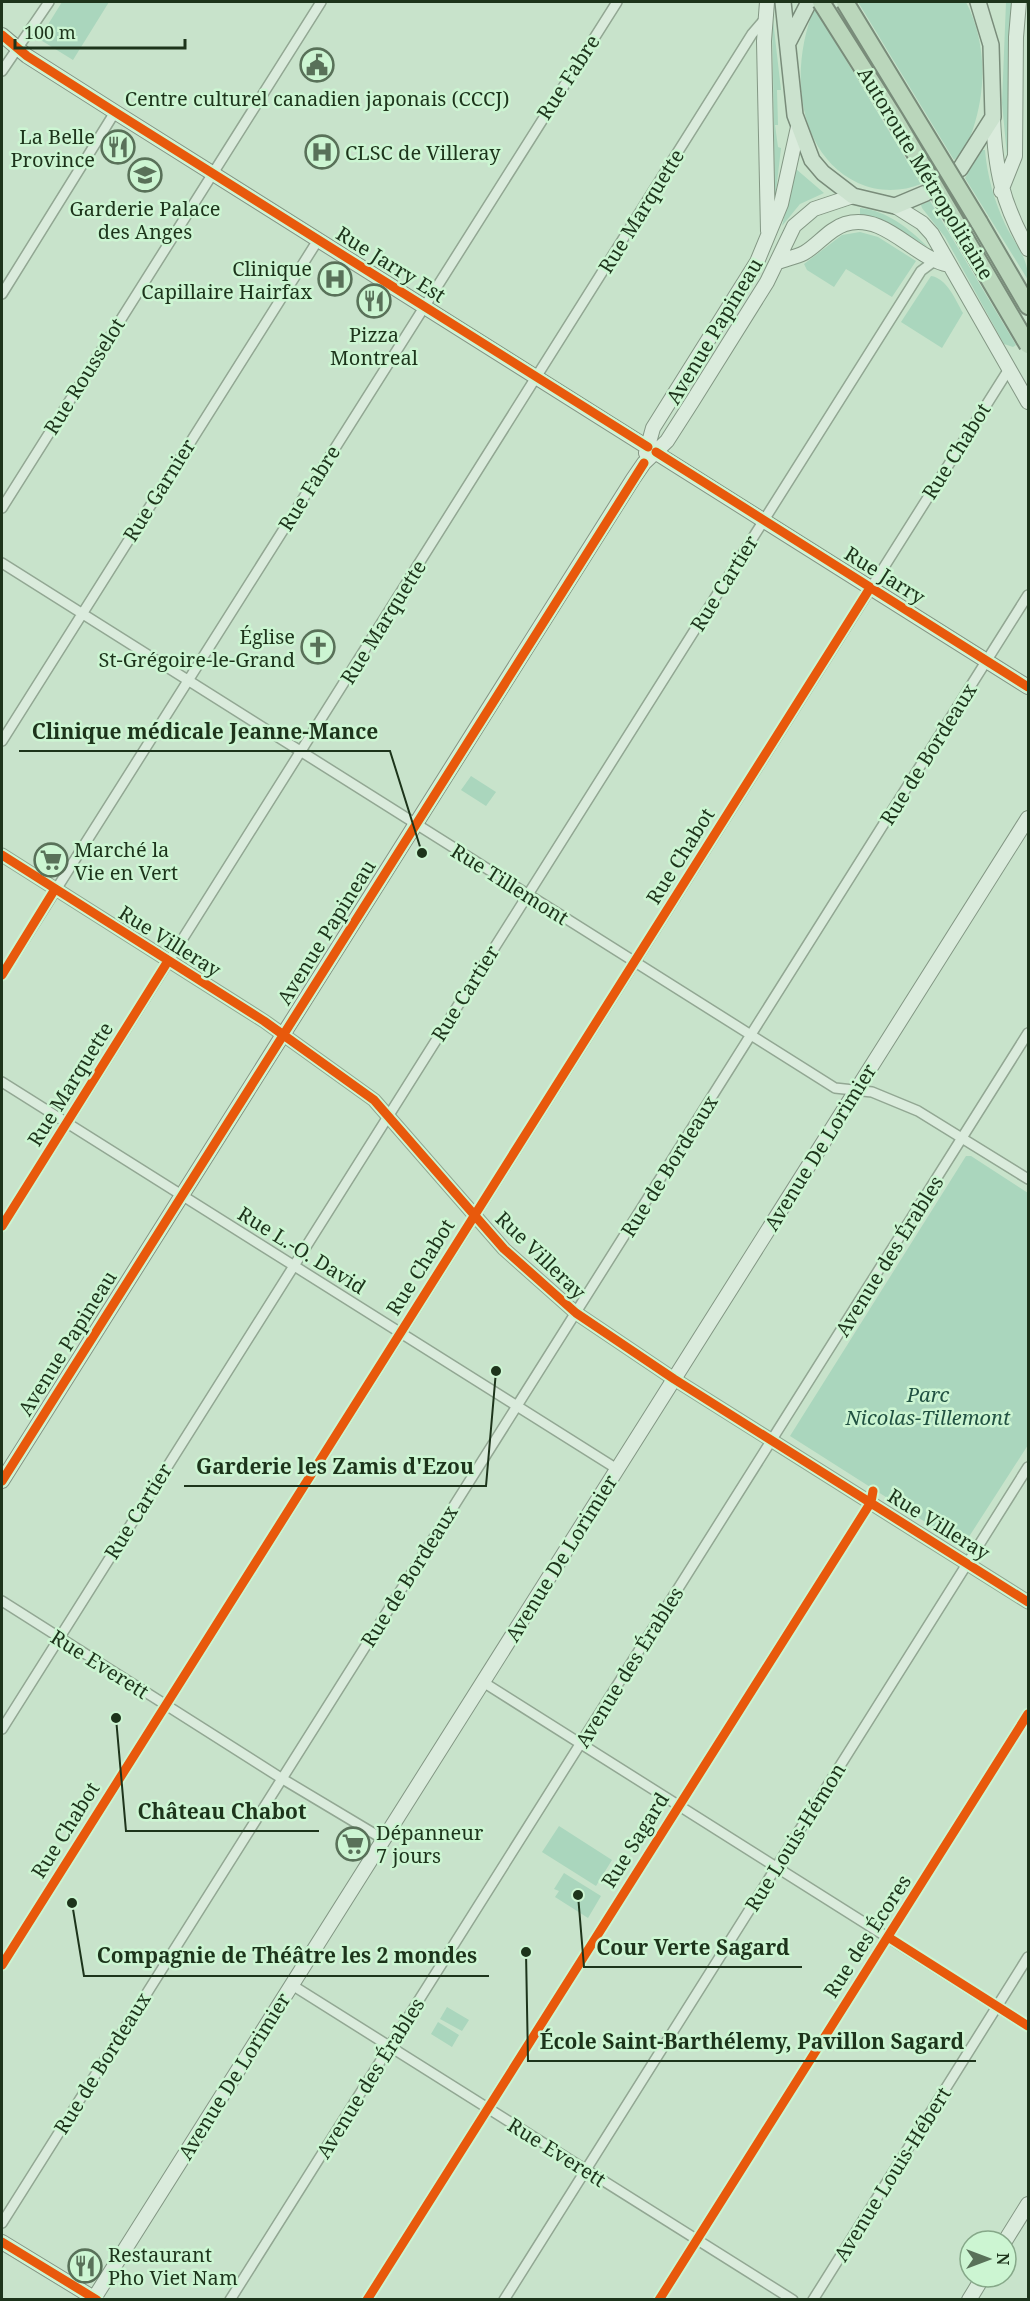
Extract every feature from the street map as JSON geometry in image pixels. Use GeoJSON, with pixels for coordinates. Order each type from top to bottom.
{"type":"FeatureCollection","features":[{"type":"Feature","properties":{"kind":"highway","name":"Autoroute Métropolitaine"},"geometry":{"type":"LineString","coordinates":[[821,2],[895,119],[1029,345]]}},
{"type":"Feature","properties":{"kind":"highway","name":"Autoroute Métropolitaine"},"geometry":{"type":"LineString","coordinates":[[845,2],[1029,306]]}},
{"type":"Feature","properties":{"kind":"main road"},"geometry":{"type":"LineString","coordinates":[[767,2],[764,20],[769,233]]}},
{"type":"Feature","properties":{"kind":"main road"},"geometry":{"type":"LineString","coordinates":[[783,2],[798,127],[809,156],[817,166],[853,196],[895,206],[926,227],[1028,398]]}},
{"type":"Feature","properties":{"kind":"main road"},"geometry":{"type":"LineString","coordinates":[[789,41],[809,2]]}},
{"type":"Feature","properties":{"kind":"main road"},"geometry":{"type":"LineString","coordinates":[[1001,191],[1015,156],[1016,37],[1019,2]]}},
{"type":"Feature","properties":{"kind":"main road"},"geometry":{"type":"LineString","coordinates":[[982,5],[991,45],[996,165],[1001,191],[1012,220],[1029,249]]}},
{"type":"Feature","properties":{"kind":"main road","name":"Rue Jarry Est"},"geometry":{"type":"LineString","coordinates":[[2,35],[17,48],[115,112],[764,520]]}},
{"type":"Feature","properties":{"kind":"main road"},"geometry":{"type":"LineString","coordinates":[[960,169],[993,117]]}},
{"type":"Feature","properties":{"kind":"main road","name":"Avenue Papineau"},"geometry":{"type":"LineString","coordinates":[[652,449],[653,428],[749,277],[769,233],[783,196],[798,127]]}},
{"type":"Feature","properties":{"kind":"main road"},"geometry":{"type":"LineString","coordinates":[[895,206],[926,193]]}},
{"type":"Feature","properties":{"kind":"main road","name":"Avenue Papineau"},"geometry":{"type":"LineString","coordinates":[[2,1480],[652,449],[673,432],[778,262],[790,234],[806,214],[853,196]]}},
{"type":"Feature","properties":{"kind":"main road"},"geometry":{"type":"LineString","coordinates":[[778,262],[803,253],[836,227],[856,222],[874,224],[933,262],[949,265]]}},
{"type":"Feature","properties":{"kind":"main road","name":"Rue Jarry"},"geometry":{"type":"LineString","coordinates":[[764,520],[987,661]]}},
{"type":"Feature","properties":{"kind":"main road"},"geometry":{"type":"LineString","coordinates":[[987,661],[1029,687]]}},
{"type":"Feature","properties":{"kind":"main road","name":"Avenue De Lorimier"},"geometry":{"type":"LineString","coordinates":[[95,2299],[1029,818]]}},
{"type":"Feature","properties":{"kind":"main road"},"geometry":{"type":"LineString","coordinates":[[1013,2229],[1029,2204]]}},
{"type":"Feature","properties":{"kind":"main road"},"geometry":{"type":"LineString","coordinates":[[2,2242],[95,2299]]}},
{"type":"Feature","properties":{"kind":"street"},"geometry":{"type":"LineString","coordinates":[[2,71],[49,2]]}},
{"type":"Feature","properties":{"kind":"street","name":"Rue Rousselot"},"geometry":{"type":"LineString","coordinates":[[2,508],[321,2]]}},
{"type":"Feature","properties":{"kind":"street","name":"Rue Fabre"},"geometry":{"type":"LineString","coordinates":[[2,975],[617,2]]}},
{"type":"Feature","properties":{"kind":"street","name":"Rue Marquette"},"geometry":{"type":"LineString","coordinates":[[2,1226],[752,34],[764,20]]}},
{"type":"Feature","properties":{"kind":"street"},"geometry":{"type":"LineString","coordinates":[[2,294],[115,112]]}},
{"type":"Feature","properties":{"kind":"street","name":"Rue Garnier"},"geometry":{"type":"LineString","coordinates":[[2,741],[318,240]]}},
{"type":"Feature","properties":{"kind":"street","name":"Rue Cartier"},"geometry":{"type":"LineString","coordinates":[[2,1729],[921,271],[933,262]]}},
{"type":"Feature","properties":{"kind":"street","name":"Rue Chabot"},"geometry":{"type":"LineString","coordinates":[[2,1965],[1009,369]]}},
{"type":"Feature","properties":{"kind":"street","name":"Rue Tillemont"},"geometry":{"type":"LineString","coordinates":[[2,563],[840,1091],[872,1092],[903,1104],[963,1137],[1029,1179]]}},
{"type":"Feature","properties":{"kind":"street","name":"Rue de Bordeaux"},"geometry":{"type":"LineString","coordinates":[[2,2223],[1029,595]]}},
{"type":"Feature","properties":{"kind":"street","name":"Rue Villeray"},"geometry":{"type":"LineString","coordinates":[[2,855],[283,1034],[374,1100],[474,1215],[524,1268],[576,1313],[674,1379],[1029,1602]]}},
{"type":"Feature","properties":{"kind":"street","name":"Avenue des Érables"},"geometry":{"type":"LineString","coordinates":[[230,2300],[1029,1033]]}},
{"type":"Feature","properties":{"kind":"street","name":"Rue L.-O. David"},"geometry":{"type":"LineString","coordinates":[[2,1082],[617,1469]]}},
{"type":"Feature","properties":{"kind":"street","name":"Rue Louis-Hémon"},"geometry":{"type":"LineString","coordinates":[[504,2300],[1029,1467]]}},
{"type":"Feature","properties":{"kind":"street","name":"Rue Sagard"},"geometry":{"type":"LineString","coordinates":[[367,2300],[871,1502]]}},
{"type":"Feature","properties":{"kind":"street","name":"Rue Everett"},"geometry":{"type":"LineString","coordinates":[[2,1601],[281,1778],[383,1839]]}},
{"type":"Feature","properties":{"kind":"street"},"geometry":{"type":"LineString","coordinates":[[483,1682],[1029,2026]]}},
{"type":"Feature","properties":{"kind":"street","name":"Rue des Écores"},"geometry":{"type":"LineString","coordinates":[[659,2300],[1029,1714]]}},
{"type":"Feature","properties":{"kind":"street","name":"Avenue Louis-Hébert"},"geometry":{"type":"LineString","coordinates":[[813,2300],[1029,1957]]}},
{"type":"Feature","properties":{"kind":"street","name":"Rue Everett"},"geometry":{"type":"LineString","coordinates":[[292,1984],[793,2300]]}},
{"type":"Feature","properties":{"kind":"green space"},"geometry":{"type":"Polygon","coordinates":[[[62,2],[109,2],[73,60],[39,39],[62,2]]]}},
{"type":"Feature","properties":{"kind":"green space"},"geometry":{"type":"Polygon","coordinates":[[[858,2],[966,2],[978,32],[981,48],[981,97],[968,142],[954,160],[858,2]]]}},
{"type":"Feature","properties":{"kind":"green space"},"geometry":{"type":"Polygon","coordinates":[[[1006,2],[1012,2],[1009,156],[1007,156],[1002,103],[1006,2]]]}},
{"type":"Feature","properties":{"kind":"green space"},"geometry":{"type":"Polygon","coordinates":[[[814,9],[921,184],[890,190],[865,186],[837,169],[821,151],[810,130],[803,106],[801,82],[806,32],[814,9]]]}},
{"type":"Feature","properties":{"kind":"green space"},"geometry":{"type":"Polygon","coordinates":[[[772,11],[781,90],[777,90],[778,125],[775,125],[778,147],[781,148],[775,200],[772,11]]]}},
{"type":"Feature","properties":{"kind":"green space"},"geometry":{"type":"Polygon","coordinates":[[[982,150],[985,150],[989,178],[998,206],[1024,258],[1028,280],[965,178],[982,150]]]}},
{"type":"Feature","properties":{"kind":"green space"},"geometry":{"type":"Polygon","coordinates":[[[796,169],[824,193],[800,204],[782,226],[796,169]]]}},
{"type":"Feature","properties":{"kind":"green space"},"geometry":{"type":"Polygon","coordinates":[[[930,201],[1016,345],[1013,347],[1004,344],[945,237],[922,208],[921,205],[930,201]]]}},
{"type":"Feature","properties":{"kind":"green space"},"geometry":{"type":"Polygon","coordinates":[[[860,208],[889,217],[905,227],[928,247],[877,218],[860,215],[860,208]]]}},
{"type":"Feature","properties":{"kind":"green space"},"geometry":{"type":"Polygon","coordinates":[[[860,232],[878,237],[916,261],[892,297],[846,269],[834,287],[807,270],[804,264],[842,235],[860,232]]]}},
{"type":"Feature","properties":{"kind":"green space"},"geometry":{"type":"Polygon","coordinates":[[[931,276],[946,285],[963,313],[942,348],[901,322],[931,276]]]}},
{"type":"Feature","properties":{"kind":"green space"},"geometry":{"type":"Polygon","coordinates":[[[471,776],[496,792],[486,806],[461,790],[471,776]]]}},
{"type":"Feature","properties":{"kind":"green space","name":"Parc Nicolas-Tillemont"},"geometry":{"type":"Polygon","coordinates":[[[966,1156],[971,1156],[1028,1193],[1028,1445],[963,1546],[790,1436],[966,1156]]]}},
{"type":"Feature","properties":{"kind":"green space"},"geometry":{"type":"Polygon","coordinates":[[[559,1826],[612,1860],[596,1886],[542,1852],[559,1826]]]}},
{"type":"Feature","properties":{"kind":"green space"},"geometry":{"type":"Polygon","coordinates":[[[564,1873],[601,1896],[588,1918],[555,1897],[559,1891],[554,1889],[564,1873]]]}},
{"type":"Feature","properties":{"kind":"green space"},"geometry":{"type":"Polygon","coordinates":[[[447,2007],[469,2020],[462,2031],[440,2019],[447,2007]]]}},
{"type":"Feature","properties":{"kind":"green space"},"geometry":{"type":"Polygon","coordinates":[[[438,2022],[459,2035],[452,2047],[431,2034],[438,2022]]]}},
{"type":"Feature","properties":{"kind":"cycle path"},"geometry":{"type":"LineString","coordinates":[[2,35],[27,56],[648,447]]}},
{"type":"Feature","properties":{"kind":"cycle path"},"geometry":{"type":"LineString","coordinates":[[656,452],[1028,687]]}},
{"type":"Feature","properties":{"kind":"cycle path"},"geometry":{"type":"LineString","coordinates":[[2,1481],[644,463]]}},
{"type":"Feature","properties":{"kind":"cycle path"},"geometry":{"type":"LineString","coordinates":[[2,1965],[870,588]]}},
{"type":"Feature","properties":{"kind":"cycle path"},"geometry":{"type":"LineString","coordinates":[[2,855],[264,1021],[374,1100],[504,1249],[576,1313],[674,1379],[1028,1602]]}},
{"type":"Feature","properties":{"kind":"cycle path"},"geometry":{"type":"LineString","coordinates":[[2,975],[55,889]]}},
{"type":"Feature","properties":{"kind":"cycle path"},"geometry":{"type":"LineString","coordinates":[[2,1226],[168,961]]}},
{"type":"Feature","properties":{"kind":"cycle path"},"geometry":{"type":"LineString","coordinates":[[367,2300],[871,1502],[873,1491]]}},
{"type":"Feature","properties":{"kind":"cycle path"},"geometry":{"type":"LineString","coordinates":[[659,2300],[1028,1714]]}},
{"type":"Feature","properties":{"kind":"cycle path"},"geometry":{"type":"LineString","coordinates":[[888,1937],[1028,2026]]}},
{"type":"Feature","properties":{"kind":"cycle path"},"geometry":{"type":"LineString","coordinates":[[2,2242],[97,2300]]}},
{"type":"Feature","properties":{"kind":"place","name":"Centre culturel canadien japonais (CCCJ)"},"geometry":{"type":"Point","coordinates":[317,65]}},
{"type":"Feature","properties":{"kind":"place","name":"La Belle Province"},"geometry":{"type":"Point","coordinates":[118,147]}},
{"type":"Feature","properties":{"kind":"place","name":"CLSC de Villeray"},"geometry":{"type":"Point","coordinates":[322,152]}},
{"type":"Feature","properties":{"kind":"place","name":"Garderie Palace des Anges"},"geometry":{"type":"Point","coordinates":[145,175]}},
{"type":"Feature","properties":{"kind":"place","name":"Clinique Capillaire Hairfax"},"geometry":{"type":"Point","coordinates":[335,279]}},
{"type":"Feature","properties":{"kind":"place","name":"Pizza Montreal"},"geometry":{"type":"Point","coordinates":[374,301]}},
{"type":"Feature","properties":{"kind":"place","name":"Église St-Grégoire-le-Grand"},"geometry":{"type":"Point","coordinates":[318,647]}},
{"type":"Feature","properties":{"kind":"place","name":"Clinique médicale Jeanne-Mance"},"geometry":{"type":"Point","coordinates":[422,853]}},
{"type":"Feature","properties":{"kind":"place","name":"Marché la Vie en Vert"},"geometry":{"type":"Point","coordinates":[51,860]}},
{"type":"Feature","properties":{"kind":"place","name":"Garderie les Zamis d'Ezou"},"geometry":{"type":"Point","coordinates":[496,1371]}},
{"type":"Feature","properties":{"kind":"place","name":"Château Chabot"},"geometry":{"type":"Point","coordinates":[116,1718]}},
{"type":"Feature","properties":{"kind":"place","name":"Dépanneur 7 jours"},"geometry":{"type":"Point","coordinates":[353,1844]}},
{"type":"Feature","properties":{"kind":"place","name":"Cour Verte Sagard"},"geometry":{"type":"Point","coordinates":[578,1895]}},
{"type":"Feature","properties":{"kind":"place","name":"Compagnie de Théâtre les 2 mondes"},"geometry":{"type":"Point","coordinates":[72,1903]}},
{"type":"Feature","properties":{"kind":"place","name":"École Saint-Barthélemy, Pavillon Sagard"},"geometry":{"type":"Point","coordinates":[526,1952]}},
{"type":"Feature","properties":{"kind":"place","name":"Restaurant Pho Viet Nam"},"geometry":{"type":"Point","coordinates":[85,2266]}}]}
